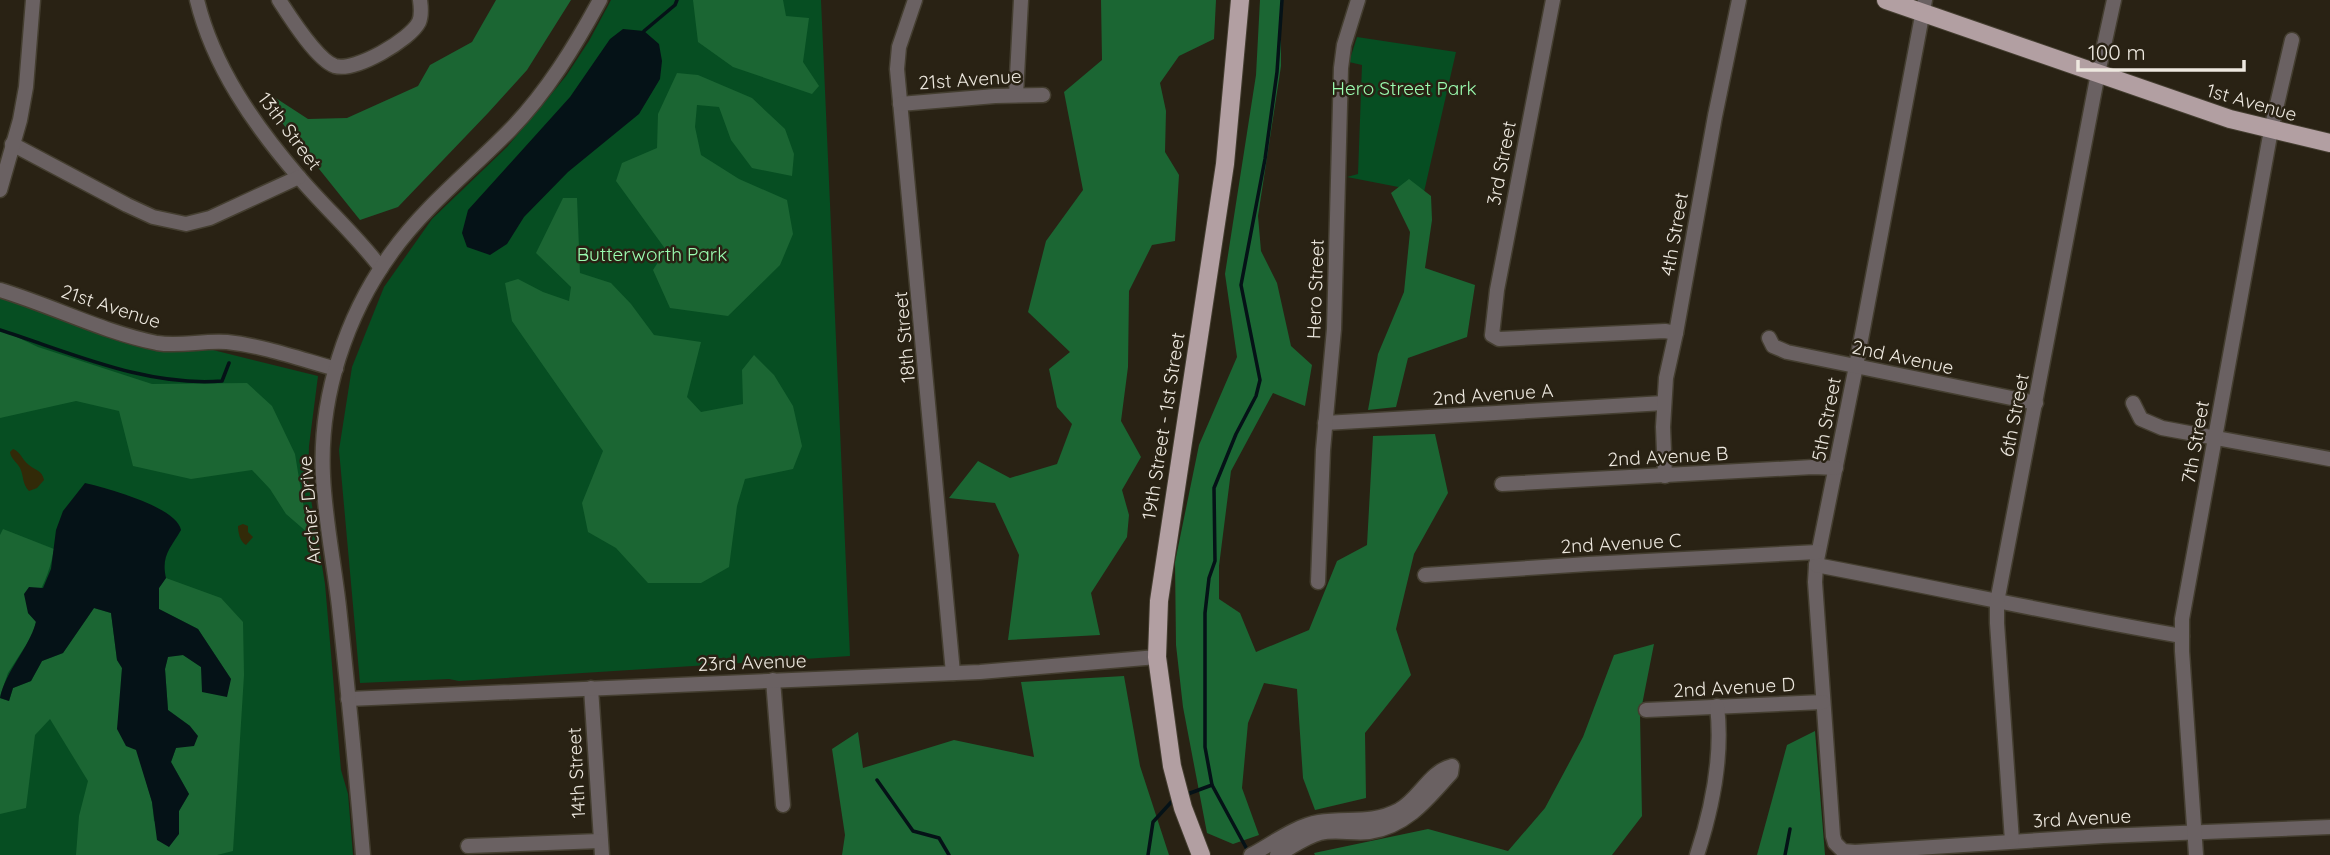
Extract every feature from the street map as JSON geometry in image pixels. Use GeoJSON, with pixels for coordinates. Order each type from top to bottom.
{"type":"FeatureCollection","features":[{"type":"Feature","properties":{"kind":"main road","name":"19th Street - 1st Street"},"geometry":{"type":"LineString","coordinates":[[1201,855],[1183,808],[1172,766],[1157,657],[1159,601],[1225,164],[1240,0]]}},
{"type":"Feature","properties":{"kind":"main road","name":"1st Avenue"},"geometry":{"type":"LineString","coordinates":[[1886,0],[1924,6],[2098,73],[2230,119],[2330,144]]}},
{"type":"Feature","properties":{"kind":"street"},"geometry":{"type":"LineString","coordinates":[[0,190],[26,87],[33,0]]}},
{"type":"Feature","properties":{"kind":"street","name":"13th Street"},"geometry":{"type":"LineString","coordinates":[[197,0],[216,54],[232,86],[299,177],[359,240],[381,268]]}},
{"type":"Feature","properties":{"kind":"street"},"geometry":{"type":"LineString","coordinates":[[279,0],[297,29],[328,62],[344,67],[358,65],[372,58],[411,31],[419,21],[422,9],[420,0]]}},
{"type":"Feature","properties":{"kind":"street","name":"Archer Drive"},"geometry":{"type":"LineString","coordinates":[[363,855],[323,472],[326,416],[336,369],[364,297],[381,268],[418,220],[531,107],[584,30],[600,0]]}},
{"type":"Feature","properties":{"kind":"street","name":"18th Street"},"geometry":{"type":"LineString","coordinates":[[915,0],[897,55],[953,673]]}},
{"type":"Feature","properties":{"kind":"street"},"geometry":{"type":"LineString","coordinates":[[1016,95],[1021,0]]}},
{"type":"Feature","properties":{"kind":"street","name":"Hero Street"},"geometry":{"type":"LineString","coordinates":[[1318,582],[1325,423],[1334,328],[1341,68],[1344,45],[1358,0]]}},
{"type":"Feature","properties":{"kind":"street","name":"3rd Street"},"geometry":{"type":"LineString","coordinates":[[1553,0],[1499,277],[1492,335],[1499,339],[1665,331],[1676,333]]}},
{"type":"Feature","properties":{"kind":"street","name":"4th Street"},"geometry":{"type":"LineString","coordinates":[[1665,476],[1666,378],[1739,0]]}},
{"type":"Feature","properties":{"kind":"street","name":"6th Street"},"geometry":{"type":"LineString","coordinates":[[2012,841],[1997,602],[2114,0]]}},
{"type":"Feature","properties":{"kind":"street","name":"5th Street"},"geometry":{"type":"LineString","coordinates":[[1838,848],[1833,836],[1823,702],[1815,582],[1817,559],[1924,6]]}},
{"type":"Feature","properties":{"kind":"street","name":"7th Street"},"geometry":{"type":"LineString","coordinates":[[2196,855],[2182,619],[2271,130],[2292,40]]}},
{"type":"Feature","properties":{"kind":"street","name":"21st Avenue"},"geometry":{"type":"LineString","coordinates":[[900,104],[1043,95]]}},
{"type":"Feature","properties":{"kind":"street"},"geometry":{"type":"LineString","coordinates":[[12,144],[127,205],[177,223],[198,222],[210,218],[299,177]]}},
{"type":"Feature","properties":{"kind":"street","name":"21st Avenue"},"geometry":{"type":"LineString","coordinates":[[0,290],[84,321],[158,343],[179,345],[226,342],[289,355],[336,369]]}},
{"type":"Feature","properties":{"kind":"street","name":"2nd Avenue"},"geometry":{"type":"LineString","coordinates":[[1769,338],[1773,346],[1787,352],[2036,403]]}},
{"type":"Feature","properties":{"kind":"street","name":"2nd Avenue A"},"geometry":{"type":"LineString","coordinates":[[1325,423],[1664,403]]}},
{"type":"Feature","properties":{"kind":"street"},"geometry":{"type":"LineString","coordinates":[[2133,403],[2141,419],[2162,428],[2330,459]]}},
{"type":"Feature","properties":{"kind":"street","name":"2nd Avenue B"},"geometry":{"type":"LineString","coordinates":[[1502,484],[1836,468]]}},
{"type":"Feature","properties":{"kind":"street","name":"2nd Avenue C"},"geometry":{"type":"LineString","coordinates":[[1425,575],[1588,564],[1817,559],[1997,602],[2182,636]]}},
{"type":"Feature","properties":{"kind":"street","name":"23rd Avenue"},"geometry":{"type":"LineString","coordinates":[[348,699],[953,673],[1157,657]]}},
{"type":"Feature","properties":{"kind":"street"},"geometry":{"type":"LineString","coordinates":[[772,680],[783,805]]}},
{"type":"Feature","properties":{"kind":"street","name":"14th Street"},"geometry":{"type":"LineString","coordinates":[[591,688],[601,848]]}},
{"type":"Feature","properties":{"kind":"street","name":"2nd Avenue D"},"geometry":{"type":"LineString","coordinates":[[1646,710],[1823,702]]}},
{"type":"Feature","properties":{"kind":"street"},"geometry":{"type":"LineString","coordinates":[[1697,855],[1710,813],[1716,765],[1717,706]]}},
{"type":"Feature","properties":{"kind":"street"},"geometry":{"type":"LineString","coordinates":[[1251,855],[1284,850],[1323,832],[1372,832],[1393,825],[1418,810],[1451,773],[1452,766],[1442,768],[1412,800],[1388,815],[1367,821],[1323,821],[1309,824],[1284,850]]}},
{"type":"Feature","properties":{"kind":"street","name":"3rd Avenue"},"geometry":{"type":"LineString","coordinates":[[1838,848],[1856,852],[2012,841],[2330,827]]}},
{"type":"Feature","properties":{"kind":"street"},"geometry":{"type":"LineString","coordinates":[[468,846],[601,848]]}},
{"type":"Feature","properties":{"kind":"green space"},"geometry":{"type":"Polygon","coordinates":[[[496,0],[571,0],[527,70],[398,207],[360,220],[283,124],[268,93],[308,119],[347,118],[418,86],[430,65],[472,42],[496,0]]]}},
{"type":"Feature","properties":{"kind":"green space","name":"Butterworth Park"},"geometry":{"type":"Polygon","coordinates":[[[611,0],[821,0],[850,656],[459,681],[449,679],[360,683],[339,450],[352,367],[384,287],[432,219],[507,147],[566,76],[611,0]]]}},
{"type":"Feature","properties":{"kind":"green space"},"geometry":{"type":"Polygon","coordinates":[[[693,0],[783,0],[786,16],[809,18],[803,62],[819,86],[812,94],[733,67],[698,42],[693,0]]]}},
{"type":"Feature","properties":{"kind":"green space"},"geometry":{"type":"Polygon","coordinates":[[[1101,0],[1216,0],[1214,39],[1179,56],[1160,83],[1166,111],[1165,152],[1179,175],[1175,241],[1152,245],[1129,291],[1128,367],[1121,421],[1141,457],[1122,490],[1129,515],[1127,537],[1091,593],[1100,635],[1008,640],[1019,555],[995,503],[949,498],[978,461],[1010,478],[1057,464],[1072,424],[1057,407],[1049,369],[1070,352],[1028,312],[1046,241],[1083,190],[1064,92],[1102,60],[1101,0]]]}},
{"type":"Feature","properties":{"kind":"green space"},"geometry":{"type":"Polygon","coordinates":[[[1260,0],[1281,0],[1281,66],[1258,216],[1261,251],[1277,283],[1291,346],[1312,365],[1305,406],[1273,393],[1231,471],[1219,566],[1219,599],[1240,613],[1256,652],[1309,630],[1337,561],[1367,545],[1373,436],[1435,434],[1448,493],[1414,554],[1396,629],[1411,675],[1365,733],[1366,798],[1315,810],[1303,778],[1297,689],[1264,683],[1248,723],[1242,788],[1259,835],[1233,844],[1207,833],[1183,707],[1176,645],[1175,562],[1199,445],[1237,357],[1225,274],[1256,75],[1260,0]]]}},
{"type":"Feature","properties":{"kind":"green space","name":"Hero Street Park"},"geometry":{"type":"Polygon","coordinates":[[[1357,37],[1456,52],[1424,192],[1347,177],[1358,174],[1362,65],[1349,62],[1357,37]]]}},
{"type":"Feature","properties":{"kind":"green space"},"geometry":{"type":"Polygon","coordinates":[[[677,73],[698,75],[752,98],[785,129],[794,154],[792,176],[752,168],[731,140],[719,107],[697,105],[695,127],[701,155],[739,179],[787,200],[793,234],[780,265],[728,316],[670,308],[653,270],[666,250],[616,181],[622,163],[657,148],[658,114],[677,73]]]}},
{"type":"Feature","properties":{"kind":"green space"},"geometry":{"type":"Polygon","coordinates":[[[1409,179],[1431,196],[1432,220],[1425,268],[1475,285],[1467,337],[1408,358],[1396,407],[1368,410],[1378,354],[1404,292],[1410,232],[1391,193],[1409,179]]]}},
{"type":"Feature","properties":{"kind":"green space"},"geometry":{"type":"Polygon","coordinates":[[[563,198],[577,198],[580,273],[611,283],[654,335],[701,342],[687,397],[701,412],[743,404],[742,370],[754,355],[774,375],[793,406],[802,446],[793,469],[745,479],[737,506],[729,567],[701,583],[648,583],[616,548],[588,532],[582,503],[603,451],[512,321],[505,283],[518,279],[569,301],[571,287],[536,253],[563,198]]]}},
{"type":"Feature","properties":{"kind":"green space"},"geometry":{"type":"Polygon","coordinates":[[[0,296],[165,349],[209,349],[318,376],[309,446],[308,481],[325,584],[341,770],[348,794],[353,855],[0,855],[0,296]]]}},
{"type":"Feature","properties":{"kind":"green space"},"geometry":{"type":"Polygon","coordinates":[[[0,329],[38,347],[152,384],[247,383],[272,406],[295,454],[308,533],[286,514],[270,489],[252,470],[191,479],[133,466],[119,411],[76,401],[0,418],[0,329]]]}},
{"type":"Feature","properties":{"kind":"green space"},"geometry":{"type":"Polygon","coordinates":[[[3,529],[54,549],[44,582],[28,613],[36,621],[33,634],[8,673],[0,696],[0,535],[3,529]]]}},
{"type":"Feature","properties":{"kind":"green space"},"geometry":{"type":"Polygon","coordinates":[[[166,578],[221,598],[243,622],[244,675],[233,851],[217,855],[76,855],[79,816],[88,781],[50,719],[35,735],[26,808],[0,814],[0,698],[9,701],[13,688],[31,681],[42,661],[63,653],[94,608],[111,613],[117,660],[122,668],[121,693],[152,802],[154,821],[179,834],[179,811],[189,794],[171,762],[176,748],[190,726],[168,710],[165,669],[168,656],[183,655],[201,667],[231,679],[198,629],[159,609],[159,588],[166,578]]]}},
{"type":"Feature","properties":{"kind":"green space"},"geometry":{"type":"Polygon","coordinates":[[[1654,644],[1640,715],[1642,816],[1612,855],[1315,855],[1314,853],[1428,829],[1508,851],[1545,808],[1583,737],[1614,655],[1654,644]]]}},
{"type":"Feature","properties":{"kind":"green space"},"geometry":{"type":"Polygon","coordinates":[[[1124,676],[1140,766],[1169,855],[842,855],[845,835],[832,749],[858,732],[863,768],[954,740],[1034,757],[1021,682],[1124,676]]]}},
{"type":"Feature","properties":{"kind":"green space"},"geometry":{"type":"Polygon","coordinates":[[[1815,731],[1825,855],[1757,855],[1787,745],[1815,731]]]}},
{"type":"Feature","properties":{"kind":"sand"},"geometry":{"type":"Polygon","coordinates":[[[13,449],[42,474],[44,480],[37,488],[29,491],[27,488],[20,468],[10,452],[13,449]]]}},
{"type":"Feature","properties":{"kind":"sand"},"geometry":{"type":"Polygon","coordinates":[[[238,526],[248,526],[248,532],[253,537],[246,545],[238,531],[238,526]]]}},
{"type":"Feature","properties":{"kind":"shaded area"},"geometry":{"type":"Polygon","coordinates":[[[623,29],[644,31],[659,44],[662,61],[660,79],[639,114],[568,172],[524,217],[507,244],[490,255],[467,247],[462,233],[468,210],[570,97],[610,39],[623,29]]]}},
{"type":"Feature","properties":{"kind":"shaded area"},"geometry":{"type":"Polygon","coordinates":[[[85,483],[154,506],[177,522],[181,530],[166,558],[166,578],[159,588],[159,609],[198,629],[231,679],[227,697],[202,692],[201,667],[183,655],[168,657],[165,669],[168,710],[190,726],[198,736],[194,746],[176,748],[171,762],[189,794],[179,811],[179,834],[169,847],[157,840],[152,802],[136,750],[126,746],[117,729],[122,668],[117,660],[111,613],[94,608],[63,653],[42,661],[31,681],[13,688],[9,701],[0,698],[7,678],[36,622],[28,613],[24,594],[29,587],[43,588],[51,569],[56,530],[63,511],[85,483]]]}},
{"type":"Feature","properties":{"kind":"waterway"},"geometry":{"type":"LineString","coordinates":[[644,31],[675,5],[677,0]]}},
{"type":"Feature","properties":{"kind":"waterway"},"geometry":{"type":"LineString","coordinates":[[1249,853],[1212,785],[1205,747],[1205,613],[1209,578],[1215,561],[1214,488],[1236,434],[1256,396],[1260,380],[1241,285],[1265,159],[1277,72],[1282,0]]}},
{"type":"Feature","properties":{"kind":"waterway"},"geometry":{"type":"LineString","coordinates":[[0,330],[82,358],[165,379],[222,381],[229,363]]}},
{"type":"Feature","properties":{"kind":"waterway"},"geometry":{"type":"LineString","coordinates":[[877,780],[913,831],[939,838],[949,855]]}},
{"type":"Feature","properties":{"kind":"waterway"},"geometry":{"type":"LineString","coordinates":[[1185,795],[1212,785]]}},
{"type":"Feature","properties":{"kind":"waterway"},"geometry":{"type":"LineString","coordinates":[[1148,855],[1153,822],[1174,799]]}},
{"type":"Feature","properties":{"kind":"waterway"},"geometry":{"type":"LineString","coordinates":[[1785,855],[1790,829]]}}]}
